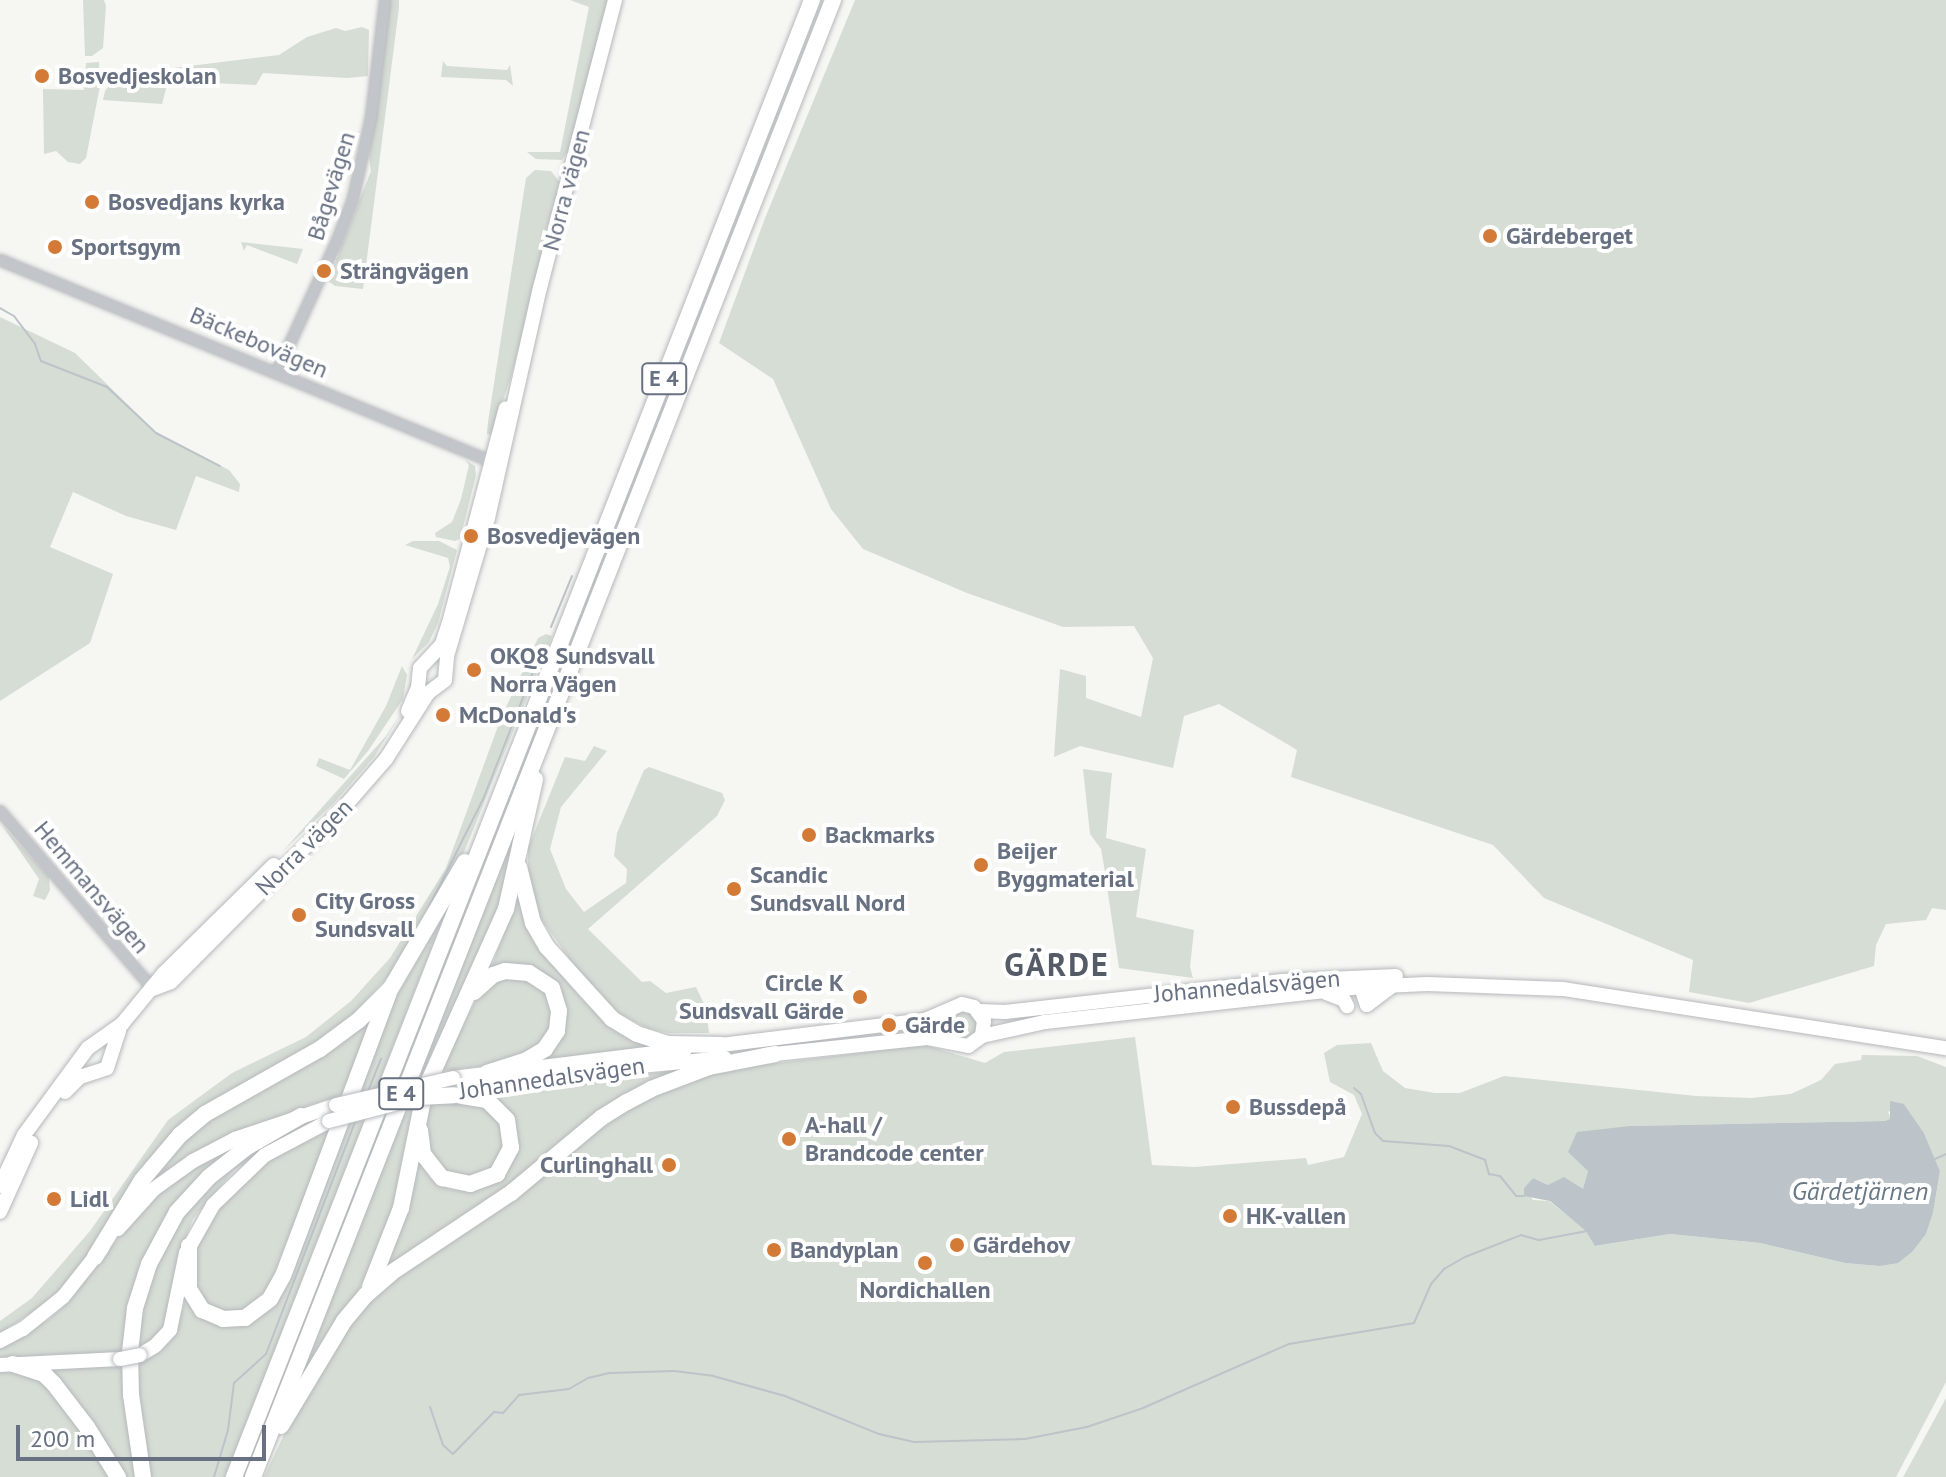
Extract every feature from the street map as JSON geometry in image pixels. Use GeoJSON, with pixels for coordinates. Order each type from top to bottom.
{"type":"FeatureCollection","features":[{"type":"Feature","properties":{"kind":"highway","name":"E 4"},"geometry":{"type":"LineString","coordinates":[[234,1477],[812,0]]}},
{"type":"Feature","properties":{"kind":"highway","name":"E 4"},"geometry":{"type":"LineString","coordinates":[[253,1477],[833,0]]}},
{"type":"Feature","properties":{"kind":"highway","name":"E 4"},"geometry":{"type":"LineString","coordinates":[[366,1295],[401,1208],[419,1105],[435,1064],[498,932],[552,712]]}},
{"type":"Feature","properties":{"kind":"highway","name":"E 4"},"geometry":{"type":"LineString","coordinates":[[189,1246],[189,1289],[202,1310],[234,1320],[259,1311],[270,1299],[283,1276],[391,988],[470,852],[483,839]]}},
{"type":"Feature","properties":{"kind":"highway","name":"E 4"},"geometry":{"type":"LineString","coordinates":[[518,857],[524,896],[533,923],[566,972],[612,1019],[637,1034],[667,1044],[722,1045]]}},
{"type":"Feature","properties":{"kind":"highway","name":"E 4"},"geometry":{"type":"LineString","coordinates":[[463,1005],[493,975],[517,970],[542,979],[556,998],[559,1011],[557,1031],[545,1049],[527,1060],[487,1073]]}},
{"type":"Feature","properties":{"kind":"highway"},"geometry":{"type":"LineString","coordinates":[[95,1257],[142,1180],[180,1135],[205,1114],[320,1049],[359,1020],[391,988]]}},
{"type":"Feature","properties":{"kind":"highway","name":"E 4"},"geometry":{"type":"LineString","coordinates":[[253,1477],[325,1349],[366,1295],[418,1253],[511,1193],[601,1118],[627,1102],[651,1089],[709,1067],[775,1054]]}},
{"type":"Feature","properties":{"kind":"highway","name":"E 4"},"geometry":{"type":"LineString","coordinates":[[451,1088],[487,1100],[507,1120],[512,1139],[508,1157],[489,1179],[460,1184],[434,1171],[423,1154],[419,1105],[451,1088]]}},
{"type":"Feature","properties":{"kind":"highway"},"geometry":{"type":"LineString","coordinates":[[143,1477],[131,1395],[130,1352],[135,1308],[149,1264],[177,1212],[209,1177],[247,1147],[301,1116]]}},
{"type":"Feature","properties":{"kind":"highway"},"geometry":{"type":"LineString","coordinates":[[7,1365],[44,1374],[54,1384],[94,1437],[118,1477]]}},
{"type":"Feature","properties":{"kind":"main road","name":"Norra vägen"},"geometry":{"type":"LineString","coordinates":[[430,660],[442,644],[449,623],[495,463],[615,0]]}},
{"type":"Feature","properties":{"kind":"main road","name":"Norra vägen"},"geometry":{"type":"LineString","coordinates":[[445,667],[466,601],[495,463]]}},
{"type":"Feature","properties":{"kind":"main road"},"geometry":{"type":"LineString","coordinates":[[430,660],[439,661],[445,667],[445,680],[435,687],[423,684],[419,678],[420,668],[430,660]]}},
{"type":"Feature","properties":{"kind":"main road","name":"Norra vägen"},"geometry":{"type":"LineString","coordinates":[[0,1186],[24,1135],[90,1048],[122,1024],[164,973],[228,907],[357,784],[397,731],[414,698],[419,678]]}},
{"type":"Feature","properties":{"kind":"main road","name":"Norra vägen"},"geometry":{"type":"LineString","coordinates":[[153,989],[171,982],[339,813],[386,759],[423,700],[435,687]]}},
{"type":"Feature","properties":{"kind":"main road"},"geometry":{"type":"LineString","coordinates":[[1340,977],[1361,987],[1367,1005],[1395,985]]}},
{"type":"Feature","properties":{"kind":"main road","name":"Johannedalsvägen"},"geometry":{"type":"LineString","coordinates":[[979,1011],[1005,1012],[1340,977],[1484,978],[1514,986]]}},
{"type":"Feature","properties":{"kind":"main road","name":"Johannedalsvägen"},"geometry":{"type":"LineString","coordinates":[[982,1036],[1045,1022],[1361,987],[1514,986],[1577,991],[1946,1048]]}},
{"type":"Feature","properties":{"kind":"main road"},"geometry":{"type":"LineString","coordinates":[[1317,992],[1336,995],[1347,1006]]}},
{"type":"Feature","properties":{"kind":"main road"},"geometry":{"type":"LineString","coordinates":[[962,1004],[979,1011],[984,1021],[982,1036],[968,1046],[948,1040],[943,1028],[947,1012],[962,1004]]}},
{"type":"Feature","properties":{"kind":"main road","name":"Johannedalsvägen"},"geometry":{"type":"LineString","coordinates":[[451,1088],[487,1073],[925,1020],[947,1012]]}},
{"type":"Feature","properties":{"kind":"main road","name":"Norra vägen"},"geometry":{"type":"LineString","coordinates":[[110,1055],[122,1024]]}},
{"type":"Feature","properties":{"kind":"main road","name":"Johannedalsvägen"},"geometry":{"type":"LineString","coordinates":[[0,1341],[23,1329],[63,1297],[138,1206],[173,1174],[235,1139],[301,1116],[336,1105],[451,1088],[927,1038],[948,1040]]}},
{"type":"Feature","properties":{"kind":"main road"},"geometry":{"type":"LineString","coordinates":[[0,1212],[32,1141],[69,1086],[107,1068],[110,1055],[105,1047],[90,1048],[84,1062],[93,1072]]}},
{"type":"Feature","properties":{"kind":"main road"},"geometry":{"type":"LineString","coordinates":[[7,1365],[120,1359],[140,1355],[155,1346],[170,1330],[189,1246],[213,1205],[242,1174],[265,1155],[329,1121],[419,1105]]}},
{"type":"Feature","properties":{"kind":"street","name":"Bågevägen"},"geometry":{"type":"LineString","coordinates":[[277,372],[317,288],[353,199],[375,97],[385,0]]}},
{"type":"Feature","properties":{"kind":"street","name":"Bäckebovägen"},"geometry":{"type":"LineString","coordinates":[[0,260],[495,463]]}},
{"type":"Feature","properties":{"kind":"street","name":"Hemmansvägen"},"geometry":{"type":"LineString","coordinates":[[0,811],[153,989]]}},
{"type":"Feature","properties":{"kind":"shaded area"},"geometry":{"type":"Polygon","coordinates":[[[83,0],[104,0],[106,6],[103,48],[92,56],[85,56],[83,0]]]}},
{"type":"Feature","properties":{"kind":"shaded area"},"geometry":{"type":"Polygon","coordinates":[[[390,0],[399,0],[399,8],[363,289],[335,286],[328,281],[371,171],[369,157],[390,0]]]}},
{"type":"Feature","properties":{"kind":"shaded area"},"geometry":{"type":"Polygon","coordinates":[[[570,0],[608,0],[569,149],[562,160],[536,159],[527,152],[560,152],[589,7],[570,0]]]}},
{"type":"Feature","properties":{"kind":"shaded area"},"geometry":{"type":"Polygon","coordinates":[[[855,0],[1946,0],[1946,910],[1932,908],[1926,920],[1886,924],[1876,945],[1874,966],[1749,1003],[1689,992],[1693,960],[1544,898],[1493,845],[1291,777],[1297,750],[1219,704],[1184,716],[1173,768],[1080,746],[1054,757],[1060,669],[1086,676],[1086,698],[1141,717],[1153,658],[1134,626],[1063,627],[967,593],[863,549],[831,509],[773,379],[719,343],[765,218],[855,0]]]}},
{"type":"Feature","properties":{"kind":"shaded area"},"geometry":{"type":"Polygon","coordinates":[[[362,27],[369,30],[368,76],[347,78],[263,73],[256,85],[168,81],[162,104],[103,100],[105,91],[117,75],[279,55],[307,37],[336,28],[345,31],[362,27]]]}},
{"type":"Feature","properties":{"kind":"shaded area"},"geometry":{"type":"Polygon","coordinates":[[[443,61],[447,66],[507,70],[510,65],[513,86],[506,80],[441,77],[443,61]]]}},
{"type":"Feature","properties":{"kind":"shaded area"},"geometry":{"type":"Polygon","coordinates":[[[99,62],[100,86],[86,158],[80,164],[68,162],[56,151],[44,154],[43,89],[84,90],[86,63],[99,62]]]}},
{"type":"Feature","properties":{"kind":"shaded area"},"geometry":{"type":"Polygon","coordinates":[[[535,170],[551,171],[561,184],[511,377],[491,435],[487,434],[488,422],[526,178],[535,170]]]}},
{"type":"Feature","properties":{"kind":"shaded area"},"geometry":{"type":"Polygon","coordinates":[[[241,242],[303,249],[297,264],[247,245],[244,251],[241,242]]]}},
{"type":"Feature","properties":{"kind":"shaded area"},"geometry":{"type":"Polygon","coordinates":[[[0,317],[75,353],[156,432],[229,470],[240,484],[239,492],[196,476],[176,530],[126,516],[73,492],[50,547],[113,574],[90,643],[0,701],[0,317]]]}},
{"type":"Feature","properties":{"kind":"shaded area"},"geometry":{"type":"Polygon","coordinates":[[[465,460],[475,466],[476,475],[460,539],[455,541],[436,537],[435,533],[452,522],[461,499],[469,465],[465,460]]]}},
{"type":"Feature","properties":{"kind":"shaded area"},"geometry":{"type":"Polygon","coordinates":[[[413,541],[439,541],[457,550],[438,623],[429,642],[412,659],[438,604],[450,567],[448,558],[405,545],[413,541]]]}},
{"type":"Feature","properties":{"kind":"shaded area"},"geometry":{"type":"Polygon","coordinates":[[[546,634],[552,636],[462,857],[395,969],[354,1013],[318,1043],[201,1110],[69,1281],[43,1305],[0,1333],[0,1321],[32,1298],[90,1231],[168,1120],[232,1073],[306,1037],[351,1001],[390,958],[446,868],[501,718],[538,638],[546,634]]]}},
{"type":"Feature","properties":{"kind":"shaded area"},"geometry":{"type":"Polygon","coordinates":[[[402,666],[407,675],[403,699],[368,751],[344,779],[316,766],[319,758],[350,770],[386,706],[402,666]]]}},
{"type":"Feature","properties":{"kind":"shaded area"},"geometry":{"type":"Polygon","coordinates":[[[413,673],[409,701],[404,709],[413,673]]]}},
{"type":"Feature","properties":{"kind":"shaded area"},"geometry":{"type":"Polygon","coordinates":[[[404,709],[374,757],[334,803],[283,851],[386,736],[404,709]]]}},
{"type":"Feature","properties":{"kind":"shaded area"},"geometry":{"type":"Polygon","coordinates":[[[594,746],[607,751],[561,807],[550,849],[566,889],[584,912],[626,883],[627,869],[614,856],[617,833],[644,770],[649,767],[722,793],[725,800],[717,816],[588,929],[642,982],[650,981],[666,993],[696,987],[706,1008],[709,1033],[668,1033],[647,1028],[620,1014],[588,985],[537,913],[528,873],[528,848],[565,757],[585,761],[594,746]]]}},
{"type":"Feature","properties":{"kind":"shaded area"},"geometry":{"type":"Polygon","coordinates":[[[1083,769],[1112,773],[1106,838],[1146,849],[1136,917],[1194,930],[1190,967],[1193,978],[1119,968],[1101,849],[1090,834],[1083,769]]]}},
{"type":"Feature","properties":{"kind":"shaded area"},"geometry":{"type":"Polygon","coordinates":[[[522,810],[507,889],[482,959],[432,1052],[413,1107],[388,1231],[357,1294],[297,1384],[522,810]]]}},
{"type":"Feature","properties":{"kind":"shaded area"},"geometry":{"type":"Polygon","coordinates":[[[2,825],[49,877],[50,890],[45,900],[33,896],[39,879],[2,825]]]}},
{"type":"Feature","properties":{"kind":"shaded area"},"geometry":{"type":"Polygon","coordinates":[[[517,897],[540,948],[578,995],[596,1013],[652,1046],[540,1060],[563,1035],[567,1013],[560,990],[536,968],[491,969],[517,897]]]}},
{"type":"Feature","properties":{"kind":"shaded area"},"geometry":{"type":"Polygon","coordinates":[[[446,911],[225,1477],[149,1477],[135,1363],[163,1349],[174,1336],[186,1298],[199,1312],[260,1314],[397,995],[446,911]]]}},
{"type":"Feature","properties":{"kind":"shaded area"},"geometry":{"type":"Polygon","coordinates":[[[521,977],[540,985],[551,1000],[553,1022],[542,1042],[526,1054],[486,1066],[440,1071],[477,998],[498,980],[521,977]]]}},
{"type":"Feature","properties":{"kind":"shaded area"},"geometry":{"type":"Polygon","coordinates":[[[963,1011],[973,1015],[977,1025],[973,1035],[963,1039],[953,1035],[949,1025],[953,1015],[963,1011]]]}},
{"type":"Feature","properties":{"kind":"shaded area"},"geometry":{"type":"Polygon","coordinates":[[[374,1013],[343,1094],[263,1122],[204,1148],[143,1189],[163,1161],[200,1125],[374,1013]]]}},
{"type":"Feature","properties":{"kind":"shaded area"},"geometry":{"type":"Polygon","coordinates":[[[1135,1037],[1152,1165],[1195,1167],[1306,1158],[1308,1165],[1344,1157],[1362,1114],[1354,1095],[1330,1082],[1324,1053],[1337,1045],[1371,1043],[1383,1071],[1405,1088],[1435,1093],[1460,1093],[1504,1076],[1696,1096],[1751,1098],[1791,1094],[1821,1080],[1835,1064],[1861,1060],[1862,1055],[1917,1056],[1946,1067],[1946,1382],[1896,1477],[264,1477],[288,1426],[350,1326],[371,1300],[422,1257],[623,1109],[711,1071],[925,1045],[985,1063],[1004,1052],[1135,1037]],[[1904,1104],[1888,1112],[1891,1119],[1885,1121],[1630,1126],[1588,1171],[1583,1190],[1548,1185],[1533,1178],[1524,1188],[1533,1200],[1549,1201],[1587,1231],[1596,1246],[1670,1234],[1760,1243],[1845,1263],[1879,1266],[1913,1251],[1926,1234],[1940,1171],[1924,1133],[1904,1104]]]}},
{"type":"Feature","properties":{"kind":"shaded area"},"geometry":{"type":"Polygon","coordinates":[[[687,1069],[386,1268],[404,1221],[416,1156],[430,1178],[449,1189],[473,1192],[495,1183],[517,1136],[509,1111],[491,1094],[687,1069]]]}},
{"type":"Feature","properties":{"kind":"shaded area"},"geometry":{"type":"Polygon","coordinates":[[[449,1100],[486,1106],[500,1120],[505,1144],[490,1171],[457,1178],[434,1164],[425,1134],[430,1103],[449,1100]]]}},
{"type":"Feature","properties":{"kind":"shaded area"},"geometry":{"type":"Polygon","coordinates":[[[303,1124],[234,1170],[193,1219],[179,1254],[168,1322],[156,1340],[135,1350],[146,1286],[182,1216],[212,1180],[274,1137],[303,1124]]]}},
{"type":"Feature","properties":{"kind":"shaded area"},"geometry":{"type":"Polygon","coordinates":[[[331,1129],[268,1290],[241,1311],[225,1311],[209,1304],[198,1291],[192,1270],[198,1243],[215,1213],[258,1170],[281,1153],[331,1129]]]}},
{"type":"Feature","properties":{"kind":"shaded area"},"geometry":{"type":"Polygon","coordinates":[[[235,1147],[172,1210],[124,1353],[0,1360],[0,1349],[49,1319],[71,1299],[138,1212],[172,1181],[235,1147]]]}},
{"type":"Feature","properties":{"kind":"shaded area"},"geometry":{"type":"Polygon","coordinates":[[[125,1365],[138,1477],[124,1477],[50,1370],[125,1365]]]}},
{"type":"Feature","properties":{"kind":"shaded area"},"geometry":{"type":"Polygon","coordinates":[[[0,1371],[29,1374],[49,1386],[112,1477],[0,1477],[0,1371]]]}},
{"type":"Feature","properties":{"kind":"shaded area"},"geometry":{"type":"Polygon","coordinates":[[[1946,1398],[1946,1477],[1903,1477],[1907,1470],[1946,1398]]]}},
{"type":"Feature","properties":{"kind":"water","name":"Gärdetjärnen"},"geometry":{"type":"Polygon","coordinates":[[[1890,1101],[1904,1104],[1924,1133],[1940,1171],[1926,1234],[1913,1251],[1898,1263],[1879,1266],[1845,1263],[1760,1243],[1670,1234],[1595,1246],[1586,1231],[1550,1201],[1524,1196],[1524,1188],[1533,1178],[1548,1185],[1564,1177],[1583,1189],[1588,1171],[1568,1152],[1577,1132],[1630,1126],[1885,1121],[1890,1119],[1890,1101]]]}},
{"type":"Feature","properties":{"kind":"waterway"},"geometry":{"type":"LineString","coordinates":[[0,308],[14,316],[35,344],[41,361],[107,387],[156,433],[220,466]]}},
{"type":"Feature","properties":{"kind":"waterway"},"geometry":{"type":"LineString","coordinates":[[551,627],[572,576]]}},
{"type":"Feature","properties":{"kind":"waterway"},"geometry":{"type":"LineString","coordinates":[[429,907],[484,797],[544,644]]}},
{"type":"Feature","properties":{"kind":"waterway"},"geometry":{"type":"LineString","coordinates":[[368,1091],[381,1058]]}},
{"type":"Feature","properties":{"kind":"waterway"},"geometry":{"type":"LineString","coordinates":[[1354,1088],[1361,1094],[1375,1133],[1383,1141],[1449,1146],[1485,1160],[1489,1174],[1500,1176],[1516,1196],[1524,1196]]}},
{"type":"Feature","properties":{"kind":"waterway"},"geometry":{"type":"LineString","coordinates":[[214,1477],[228,1430],[234,1383],[266,1354],[356,1119]]}},
{"type":"Feature","properties":{"kind":"waterway"},"geometry":{"type":"LineString","coordinates":[[1935,1159],[1946,1154]]}},
{"type":"Feature","properties":{"kind":"waterway"},"geometry":{"type":"LineString","coordinates":[[430,1407],[443,1445],[453,1454],[494,1412],[503,1413],[519,1395],[569,1389],[588,1378],[610,1373],[674,1371],[713,1376],[785,1396],[879,1434],[914,1442],[1025,1439],[1087,1427],[1143,1408],[1289,1344],[1414,1323],[1431,1284],[1444,1269],[1465,1257],[1521,1235],[1539,1240],[1587,1231]]}},
{"type":"Feature","properties":{"kind":"place","name":"Bosvedjeskolan"},"geometry":{"type":"Point","coordinates":[42,76]}},
{"type":"Feature","properties":{"kind":"place","name":"Bosvedjans kyrka"},"geometry":{"type":"Point","coordinates":[92,202]}},
{"type":"Feature","properties":{"kind":"place","name":"Gärdeberget"},"geometry":{"type":"Point","coordinates":[1490,236]}},
{"type":"Feature","properties":{"kind":"place","name":"Sportsgym"},"geometry":{"type":"Point","coordinates":[55,247]}},
{"type":"Feature","properties":{"kind":"place","name":"Strängvägen"},"geometry":{"type":"Point","coordinates":[324,271]}},
{"type":"Feature","properties":{"kind":"place","name":"Bosvedjevägen"},"geometry":{"type":"Point","coordinates":[471,536]}},
{"type":"Feature","properties":{"kind":"place","name":"OKQ8 Sundsvall Norra Vägen"},"geometry":{"type":"Point","coordinates":[474,670]}},
{"type":"Feature","properties":{"kind":"place","name":"McDonald's"},"geometry":{"type":"Point","coordinates":[443,715]}},
{"type":"Feature","properties":{"kind":"place","name":"Backmarks"},"geometry":{"type":"Point","coordinates":[809,835]}},
{"type":"Feature","properties":{"kind":"place","name":"Beijer Byggmaterial"},"geometry":{"type":"Point","coordinates":[981,865]}},
{"type":"Feature","properties":{"kind":"place","name":"Scandic Sundsvall Nord"},"geometry":{"type":"Point","coordinates":[734,889]}},
{"type":"Feature","properties":{"kind":"place","name":"City Gross Sundsvall"},"geometry":{"type":"Point","coordinates":[299,915]}},
{"type":"Feature","properties":{"kind":"place","name":"Circle K Sundsvall Gärde"},"geometry":{"type":"Point","coordinates":[860,997]}},
{"type":"Feature","properties":{"kind":"place","name":"Gärde"},"geometry":{"type":"Point","coordinates":[889,1025]}},
{"type":"Feature","properties":{"kind":"place","name":"Bussdepå"},"geometry":{"type":"Point","coordinates":[1233,1107]}},
{"type":"Feature","properties":{"kind":"place","name":"A-hall / Brandcode center"},"geometry":{"type":"Point","coordinates":[789,1139]}},
{"type":"Feature","properties":{"kind":"place","name":"Curlinghall"},"geometry":{"type":"Point","coordinates":[669,1165]}},
{"type":"Feature","properties":{"kind":"place","name":"Lidl"},"geometry":{"type":"Point","coordinates":[54,1199]}},
{"type":"Feature","properties":{"kind":"place","name":"HK-vallen"},"geometry":{"type":"Point","coordinates":[1230,1216]}},
{"type":"Feature","properties":{"kind":"place","name":"Gärdehov"},"geometry":{"type":"Point","coordinates":[957,1245]}},
{"type":"Feature","properties":{"kind":"place","name":"Bandyplan"},"geometry":{"type":"Point","coordinates":[774,1250]}},
{"type":"Feature","properties":{"kind":"place","name":"Nordichallen"},"geometry":{"type":"Point","coordinates":[925,1263]}},
{"type":"Feature","properties":{"kind":"district","name":"GÄRDE"},"geometry":{"type":"Point","coordinates":[1057,964]}}]}
